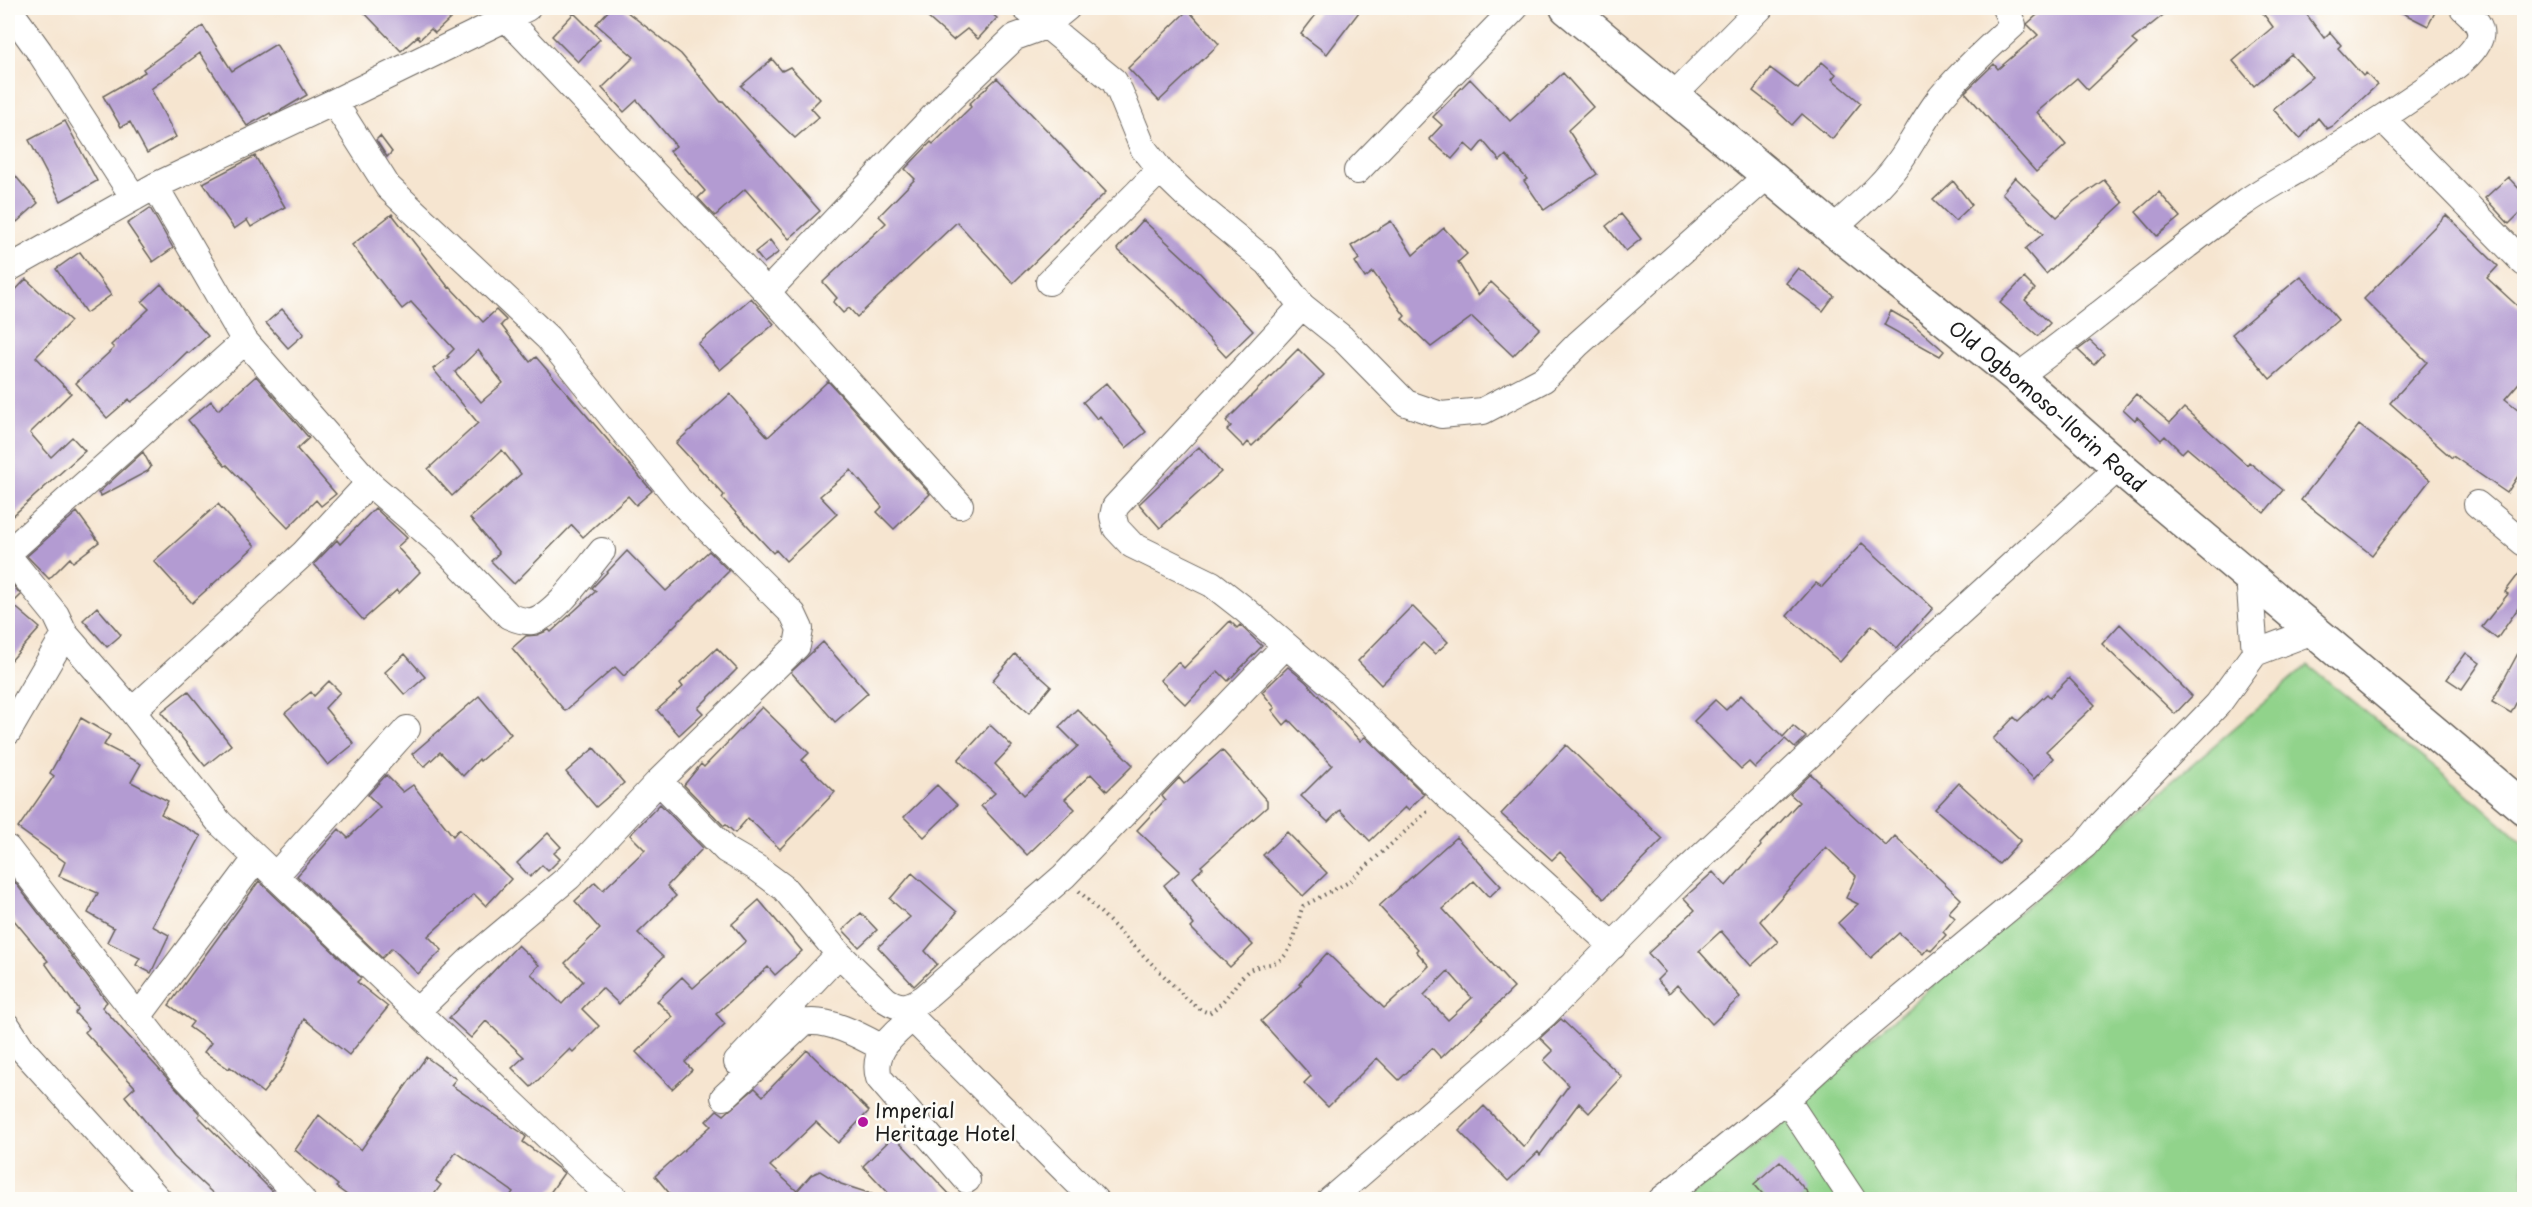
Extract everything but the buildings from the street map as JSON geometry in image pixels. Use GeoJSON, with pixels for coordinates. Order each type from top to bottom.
{"type":"FeatureCollection","features":[{"type":"Feature","properties":{"kind":"highway","name":"Old Ogbomoso-Ilorin Road"},"geometry":{"type":"LineString","coordinates":[[1567,8],[1833,229],[2017,377],[2119,467],[2524,808]]}},
{"type":"Feature","properties":{"kind":"street"},"geometry":{"type":"LineString","coordinates":[[8,8],[145,192],[245,341],[369,483],[442,546],[509,616],[523,621],[534,621],[567,593],[602,551]]}},
{"type":"Feature","properties":{"kind":"street"},"geometry":{"type":"LineString","coordinates":[[1014,8],[1015,37]]}},
{"type":"Feature","properties":{"kind":"street"},"geometry":{"type":"LineString","coordinates":[[1025,8],[1114,81],[1143,148],[1160,170],[1188,197],[1268,263],[1302,306],[1342,338],[1406,403],[1442,415],[1483,411],[1544,379],[1578,344],[1768,175]]}},
{"type":"Feature","properties":{"kind":"street"},"geometry":{"type":"LineString","coordinates":[[767,292],[951,98],[1015,37],[1045,26],[1067,8]]}},
{"type":"Feature","properties":{"kind":"street"},"geometry":{"type":"LineString","coordinates":[[1357,171],[1515,8]]}},
{"type":"Feature","properties":{"kind":"street"},"geometry":{"type":"LineString","coordinates":[[1673,96],[1760,8]]}},
{"type":"Feature","properties":{"kind":"street"},"geometry":{"type":"LineString","coordinates":[[1833,229],[1886,177],[1903,156],[1922,124],[1971,63],[2013,25],[2005,8]]}},
{"type":"Feature","properties":{"kind":"street"},"geometry":{"type":"LineString","coordinates":[[2017,377],[2066,342],[2165,261],[2246,202],[2383,119],[2466,57],[2479,41],[2480,29],[2474,17],[2463,8]]}},
{"type":"Feature","properties":{"kind":"street"},"geometry":{"type":"LineString","coordinates":[[8,269],[145,192],[517,13],[960,505]]}},
{"type":"Feature","properties":{"kind":"street"},"geometry":{"type":"LineString","coordinates":[[334,102],[387,187],[548,338],[679,500],[793,614],[800,629],[797,646],[659,781],[569,877],[470,960],[417,1011]]}},
{"type":"Feature","properties":{"kind":"street"},"geometry":{"type":"LineString","coordinates":[[2383,119],[2520,249]]}},
{"type":"Feature","properties":{"kind":"street"},"geometry":{"type":"LineString","coordinates":[[1048,282],[1160,170]]}},
{"type":"Feature","properties":{"kind":"street"},"geometry":{"type":"LineString","coordinates":[[1302,306],[1114,507],[1113,516],[1116,528],[1132,545],[1212,584],[1338,690],[1446,795],[1613,946]]}},
{"type":"Feature","properties":{"kind":"street"},"geometry":{"type":"LineString","coordinates":[[245,341],[8,555],[56,615],[65,634],[132,711],[219,822],[417,1011],[601,1195]]}},
{"type":"Feature","properties":{"kind":"street"},"geometry":{"type":"LineString","coordinates":[[1330,1200],[1544,1015],[1681,876],[1877,688],[2119,467]]}},
{"type":"Feature","properties":{"kind":"street"},"geometry":{"type":"LineString","coordinates":[[132,711],[304,553],[369,483]]}},
{"type":"Feature","properties":{"kind":"street"},"geometry":{"type":"LineString","coordinates":[[2477,504],[2524,543]]}},
{"type":"Feature","properties":{"kind":"street"},"geometry":{"type":"LineString","coordinates":[[2249,577],[2255,653]]}},
{"type":"Feature","properties":{"kind":"street"},"geometry":{"type":"LineString","coordinates":[[1661,1200],[1786,1099],[1854,1037],[2085,845],[2102,824],[2218,704],[2255,653],[2313,630]]}},
{"type":"Feature","properties":{"kind":"street"},"geometry":{"type":"LineString","coordinates":[[8,732],[65,634]]}},
{"type":"Feature","properties":{"kind":"street"},"geometry":{"type":"LineString","coordinates":[[968,1180],[879,1078],[876,1068],[881,1047],[912,1006],[1064,876],[1285,646]]}},
{"type":"Feature","properties":{"kind":"street"},"geometry":{"type":"LineString","coordinates":[[138,1017],[266,867],[407,729]]}},
{"type":"Feature","properties":{"kind":"street"},"geometry":{"type":"LineString","coordinates":[[659,781],[726,850],[757,868],[784,888],[839,954],[886,1000],[907,1012],[1095,1200]]}},
{"type":"Feature","properties":{"kind":"street"},"geometry":{"type":"LineString","coordinates":[[8,849],[181,1072],[302,1200]]}},
{"type":"Feature","properties":{"kind":"street"},"geometry":{"type":"LineString","coordinates":[[839,954],[776,1023],[723,1087],[803,1023],[814,1021],[834,1026],[881,1047]]}},
{"type":"Feature","properties":{"kind":"street"},"geometry":{"type":"LineString","coordinates":[[8,1027],[23,1050],[159,1200]]}},
{"type":"Feature","properties":{"kind":"street"},"geometry":{"type":"LineString","coordinates":[[1786,1099],[1853,1200]]}},
{"type":"Feature","properties":{"kind":"path"},"geometry":{"type":"LineString","coordinates":[[1064,876],[1187,999],[1201,1010],[1209,1012],[1227,998],[1244,974],[1252,969],[1276,962],[1286,954],[1292,946],[1303,906],[1350,882],[1446,795]]}},
{"type":"Feature","properties":{"kind":"green space"},"geometry":{"type":"Polygon","coordinates":[[[2308,665],[2477,802],[2524,844],[2524,1199],[1683,1200],[1785,1122],[1860,1048],[2308,665]]]}},
{"type":"Feature","properties":{"kind":"place","name":"Imperial Heritage Hotel"},"geometry":{"type":"Point","coordinates":[863,1122]}}]}
